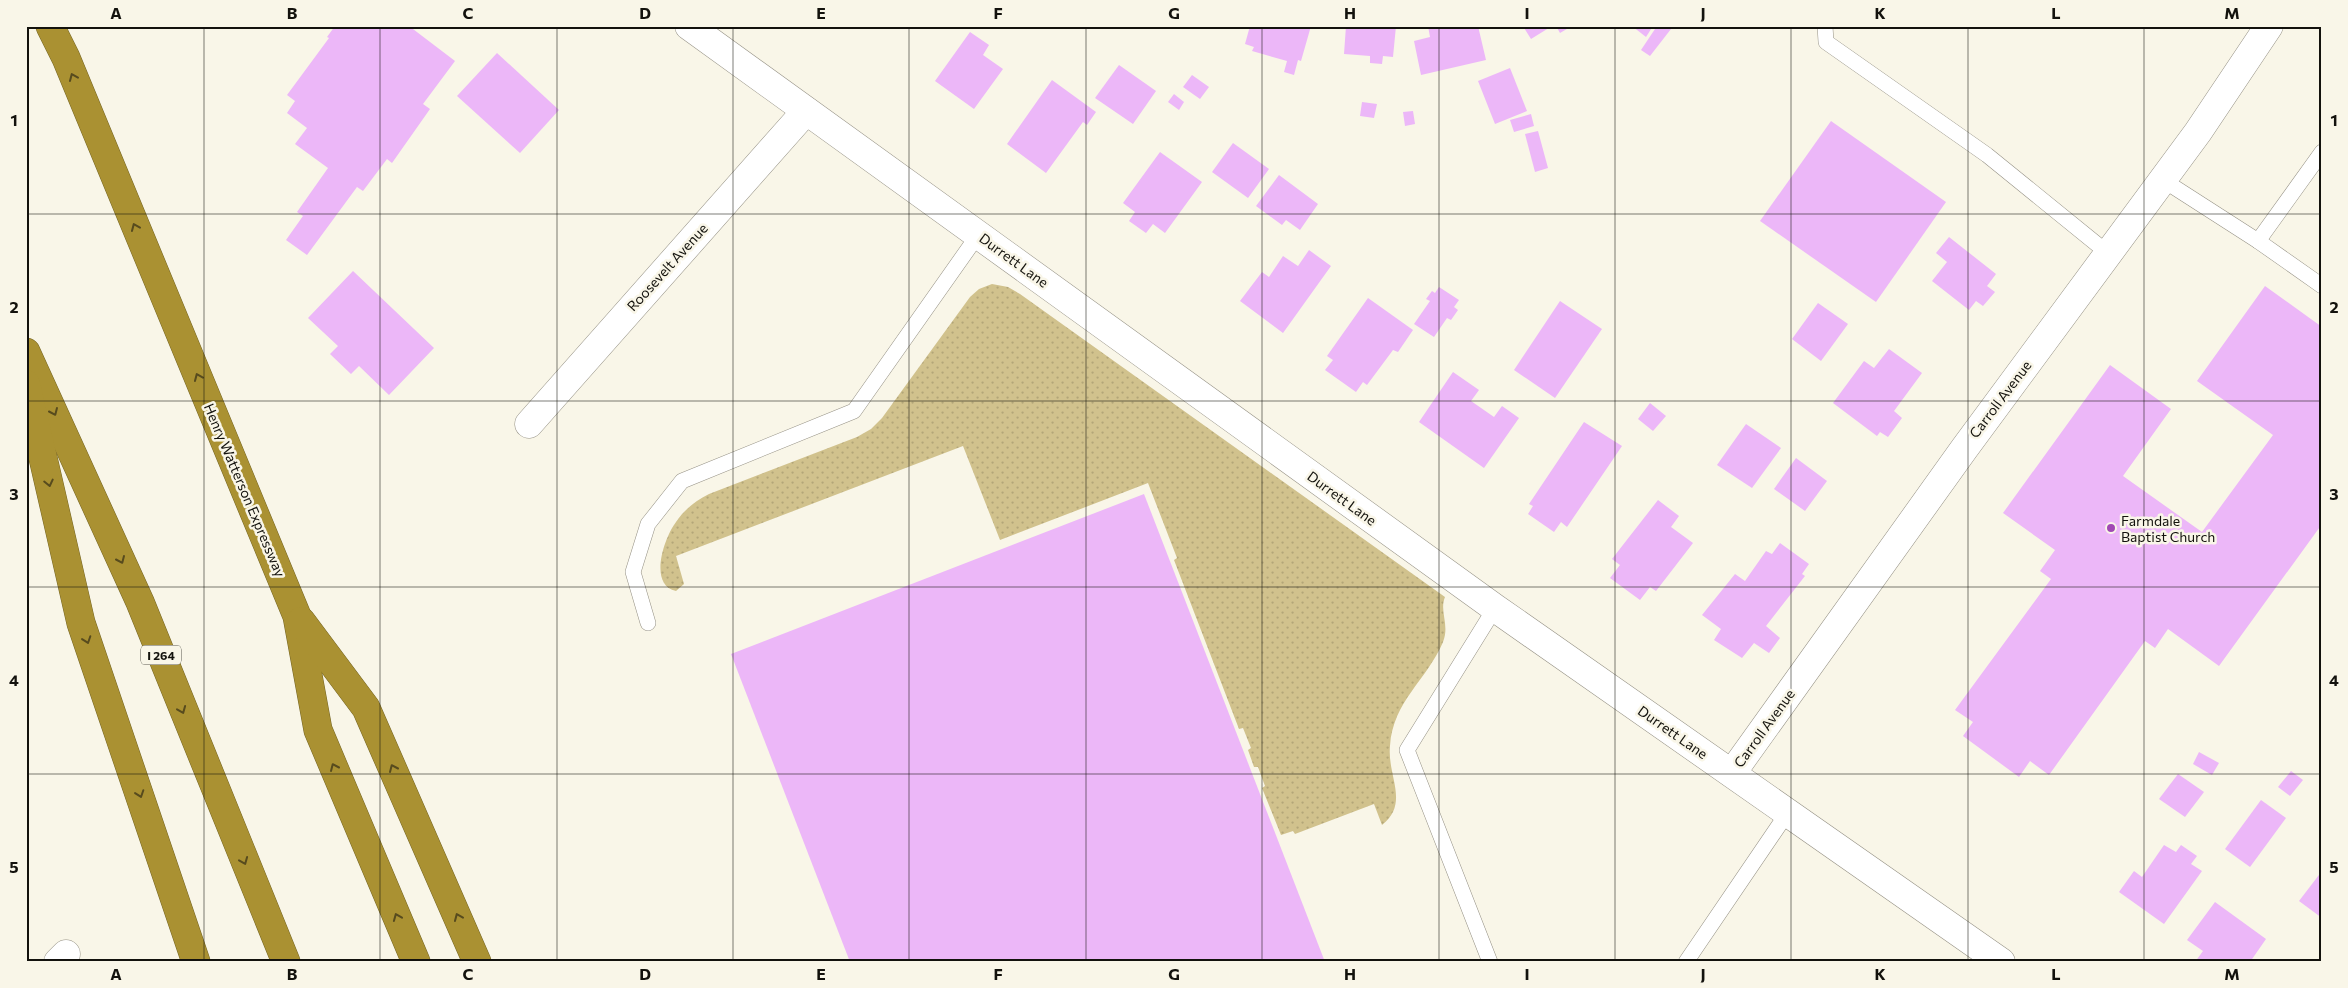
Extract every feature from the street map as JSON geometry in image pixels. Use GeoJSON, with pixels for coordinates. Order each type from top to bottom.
{"type":"FeatureCollection","features":[{"type":"Feature","properties":{"kind":"highway","name":"Henry Watterson Expressway"},"geometry":{"type":"LineString","coordinates":[[50,26],[66,58],[297,616],[318,730],[416,962]]}},
{"type":"Feature","properties":{"kind":"highway","name":"I 264"},"geometry":{"type":"LineString","coordinates":[[26,352],[140,602],[286,962]]}},
{"type":"Feature","properties":{"kind":"highway"},"geometry":{"type":"LineString","coordinates":[[26,384],[82,623],[196,962]]}},
{"type":"Feature","properties":{"kind":"highway"},"geometry":{"type":"LineString","coordinates":[[297,616],[366,708],[477,962]]}},
{"type":"Feature","properties":{"kind":"street","name":"Durrett Lane"},"geometry":{"type":"LineString","coordinates":[[688,26],[1495,608],[2001,962]]}},
{"type":"Feature","properties":{"kind":"street","name":"Carroll Avenue"},"geometry":{"type":"LineString","coordinates":[[1732,772],[1964,449],[2198,132],[2269,26]]}},
{"type":"Feature","properties":{"kind":"street","name":"Roosevelt Avenue"},"geometry":{"type":"LineString","coordinates":[[528,424],[806,111]]}},
{"type":"Feature","properties":{"kind":"lane"},"geometry":{"type":"LineString","coordinates":[[1825,26],[1826,42],[1987,155],[2109,254]]}},
{"type":"Feature","properties":{"kind":"lane"},"geometry":{"type":"LineString","coordinates":[[2258,241],[2322,152]]}},
{"type":"Feature","properties":{"kind":"lane"},"geometry":{"type":"LineString","coordinates":[[2163,180],[2258,241],[2322,286]]}},
{"type":"Feature","properties":{"kind":"lane"},"geometry":{"type":"LineString","coordinates":[[648,623],[633,572],[648,524],[682,481],[854,411],[978,235]]}},
{"type":"Feature","properties":{"kind":"lane"},"geometry":{"type":"LineString","coordinates":[[1490,962],[1408,750],[1495,608]]}},
{"type":"Feature","properties":{"kind":"lane"},"geometry":{"type":"LineString","coordinates":[[1686,962],[1788,812]]}},
{"type":"Feature","properties":{"kind":"shaded area"},"geometry":{"type":"Polygon","coordinates":[[[992,284],[1008,287],[1020,294],[1445,597],[1443,608],[1445,636],[1443,642],[1436,656],[1404,703],[1392,730],[1390,757],[1396,798],[1395,808],[1382,825],[1374,804],[1295,834],[1293,831],[1281,835],[1262,788],[1265,786],[1258,767],[1254,767],[1248,750],[1251,748],[1243,728],[1239,729],[1174,560],[1177,558],[1148,483],[1000,540],[963,446],[676,556],[684,584],[676,591],[667,587],[662,580],[661,571],[663,549],[671,529],[686,510],[709,494],[857,437],[871,429],[882,418],[970,297],[979,289],[992,284]]]}},
{"type":"Feature","properties":{"kind":"building"},"geometry":{"type":"Polygon","coordinates":[[[335,26],[409,26],[455,61],[423,104],[430,109],[392,163],[387,159],[363,191],[357,187],[307,255],[286,240],[303,216],[297,212],[328,168],[295,144],[307,128],[287,113],[295,101],[287,95],[329,38],[327,37],[335,26]]]}},
{"type":"Feature","properties":{"kind":"building"},"geometry":{"type":"Polygon","coordinates":[[[1250,26],[1257,28],[1257,26],[1311,26],[1301,61],[1298,60],[1294,75],[1284,72],[1287,61],[1252,51],[1254,47],[1245,44],[1250,26]]]}},
{"type":"Feature","properties":{"kind":"building"},"geometry":{"type":"Polygon","coordinates":[[[1346,26],[1396,26],[1393,57],[1383,56],[1382,64],[1370,63],[1370,56],[1344,54],[1346,26]]]}},
{"type":"Feature","properties":{"kind":"building"},"geometry":{"type":"Polygon","coordinates":[[[1428,26],[1478,26],[1486,60],[1421,75],[1414,41],[1430,37],[1428,26]]]}},
{"type":"Feature","properties":{"kind":"building"},"geometry":{"type":"Polygon","coordinates":[[[1523,26],[1552,26],[1531,39],[1523,26]]]}},
{"type":"Feature","properties":{"kind":"building"},"geometry":{"type":"Polygon","coordinates":[[[1556,26],[1572,26],[1560,33],[1556,26]]]}},
{"type":"Feature","properties":{"kind":"building"},"geometry":{"type":"Polygon","coordinates":[[[1632,26],[1653,26],[1646,37],[1632,26]]]}},
{"type":"Feature","properties":{"kind":"building"},"geometry":{"type":"Polygon","coordinates":[[[1657,26],[1667,26],[1671,29],[1650,56],[1641,50],[1657,26]]]}},
{"type":"Feature","properties":{"kind":"building"},"geometry":{"type":"Polygon","coordinates":[[[970,32],[989,45],[983,55],[1003,69],[974,109],[935,81],[970,32]]]}},
{"type":"Feature","properties":{"kind":"building"},"geometry":{"type":"Polygon","coordinates":[[[497,53],[559,110],[520,153],[457,96],[497,53]]]}},
{"type":"Feature","properties":{"kind":"building"},"geometry":{"type":"Polygon","coordinates":[[[1119,65],[1156,91],[1133,124],[1095,98],[1119,65]]]}},
{"type":"Feature","properties":{"kind":"building"},"geometry":{"type":"Polygon","coordinates":[[[1510,68],[1527,111],[1495,124],[1478,81],[1510,68]]]}},
{"type":"Feature","properties":{"kind":"building"},"geometry":{"type":"Polygon","coordinates":[[[1192,75],[1209,87],[1200,99],[1183,87],[1192,75]]]}},
{"type":"Feature","properties":{"kind":"building"},"geometry":{"type":"Polygon","coordinates":[[[1052,80],[1096,112],[1087,125],[1083,122],[1046,173],[1007,144],[1052,80]]]}},
{"type":"Feature","properties":{"kind":"building"},"geometry":{"type":"Polygon","coordinates":[[[1174,94],[1184,102],[1179,110],[1168,102],[1174,94]]]}},
{"type":"Feature","properties":{"kind":"building"},"geometry":{"type":"Polygon","coordinates":[[[1362,102],[1377,104],[1374,118],[1360,116],[1362,102]]]}},
{"type":"Feature","properties":{"kind":"building"},"geometry":{"type":"Polygon","coordinates":[[[1413,111],[1415,124],[1405,126],[1403,112],[1413,111]]]}},
{"type":"Feature","properties":{"kind":"building"},"geometry":{"type":"Polygon","coordinates":[[[1531,114],[1534,126],[1514,132],[1510,120],[1531,114]]]}},
{"type":"Feature","properties":{"kind":"building"},"geometry":{"type":"Polygon","coordinates":[[[1831,121],[1946,202],[1876,302],[1760,221],[1831,121]]]}},
{"type":"Feature","properties":{"kind":"building"},"geometry":{"type":"Polygon","coordinates":[[[1538,131],[1548,168],[1535,172],[1525,134],[1538,131]]]}},
{"type":"Feature","properties":{"kind":"building"},"geometry":{"type":"Polygon","coordinates":[[[1233,143],[1269,169],[1248,198],[1212,172],[1233,143]]]}},
{"type":"Feature","properties":{"kind":"building"},"geometry":{"type":"Polygon","coordinates":[[[1160,152],[1202,182],[1165,233],[1153,224],[1146,233],[1129,221],[1135,212],[1123,203],[1160,152]]]}},
{"type":"Feature","properties":{"kind":"building"},"geometry":{"type":"Polygon","coordinates":[[[1279,175],[1318,204],[1300,230],[1286,220],[1282,225],[1256,206],[1279,175]]]}},
{"type":"Feature","properties":{"kind":"building"},"geometry":{"type":"Polygon","coordinates":[[[1949,237],[1996,274],[1987,286],[1995,292],[1983,306],[1976,301],[1969,310],[1932,281],[1947,262],[1936,253],[1949,237]]]}},
{"type":"Feature","properties":{"kind":"building"},"geometry":{"type":"Polygon","coordinates":[[[1309,250],[1331,266],[1283,333],[1240,301],[1262,272],[1269,277],[1283,256],[1298,266],[1309,250]]]}},
{"type":"Feature","properties":{"kind":"building"},"geometry":{"type":"Polygon","coordinates":[[[353,271],[434,348],[389,395],[359,366],[351,374],[330,354],[338,346],[308,318],[353,271]]]}},
{"type":"Feature","properties":{"kind":"building","name":"Farmdale Baptist Church"},"geometry":{"type":"Polygon","coordinates":[[[2265,286],[2322,327],[2322,524],[2219,666],[2168,629],[2155,648],[2145,641],[2049,775],[2030,761],[2019,777],[1963,736],[1973,722],[1955,710],[2051,579],[2040,571],[2055,550],[2003,513],[2110,365],[2171,409],[2123,476],[2202,532],[2273,435],[2197,381],[2265,286]]]}},
{"type":"Feature","properties":{"kind":"building"},"geometry":{"type":"Polygon","coordinates":[[[1439,287],[1459,300],[1454,307],[1458,310],[1451,320],[1447,318],[1434,337],[1414,324],[1430,301],[1426,299],[1432,291],[1435,293],[1439,287]]]}},
{"type":"Feature","properties":{"kind":"building"},"geometry":{"type":"Polygon","coordinates":[[[1368,298],[1413,330],[1398,352],[1393,350],[1367,385],[1363,382],[1356,392],[1325,370],[1333,360],[1327,356],[1368,298]]]}},
{"type":"Feature","properties":{"kind":"building"},"geometry":{"type":"Polygon","coordinates":[[[1560,301],[1602,329],[1555,398],[1514,370],[1560,301]]]}},
{"type":"Feature","properties":{"kind":"building"},"geometry":{"type":"Polygon","coordinates":[[[1818,303],[1848,324],[1821,361],[1792,339],[1818,303]]]}},
{"type":"Feature","properties":{"kind":"building"},"geometry":{"type":"Polygon","coordinates":[[[1889,349],[1922,373],[1894,411],[1902,418],[1888,437],[1880,432],[1877,436],[1833,403],[1864,361],[1874,368],[1889,349]]]}},
{"type":"Feature","properties":{"kind":"building"},"geometry":{"type":"Polygon","coordinates":[[[1453,372],[1479,390],[1471,401],[1494,417],[1502,406],[1519,418],[1484,468],[1419,422],[1453,372]]]}},
{"type":"Feature","properties":{"kind":"building"},"geometry":{"type":"Polygon","coordinates":[[[1650,403],[1666,416],[1653,431],[1638,419],[1650,403]]]}},
{"type":"Feature","properties":{"kind":"building"},"geometry":{"type":"Polygon","coordinates":[[[1584,422],[1622,446],[1567,527],[1561,522],[1554,532],[1528,514],[1533,506],[1529,504],[1584,422]]]}},
{"type":"Feature","properties":{"kind":"building"},"geometry":{"type":"Polygon","coordinates":[[[1746,424],[1781,448],[1752,488],[1717,465],[1746,424]]]}},
{"type":"Feature","properties":{"kind":"building"},"geometry":{"type":"Polygon","coordinates":[[[1796,458],[1827,481],[1805,511],[1774,489],[1796,458]]]}},
{"type":"Feature","properties":{"kind":"building"},"geometry":{"type":"Polygon","coordinates":[[[1144,494],[1325,962],[850,962],[731,654],[1144,494]]]}},
{"type":"Feature","properties":{"kind":"building"},"geometry":{"type":"Polygon","coordinates":[[[1658,500],[1679,516],[1671,527],[1693,543],[1656,591],[1650,587],[1640,600],[1610,578],[1620,565],[1612,559],[1658,500]]]}},
{"type":"Feature","properties":{"kind":"building"},"geometry":{"type":"Polygon","coordinates":[[[1780,543],[1809,564],[1802,574],[1805,576],[1766,626],[1780,638],[1769,653],[1754,643],[1742,658],[1714,640],[1721,629],[1702,615],[1735,574],[1745,581],[1766,551],[1772,554],[1780,543]]]}},
{"type":"Feature","properties":{"kind":"building"},"geometry":{"type":"Polygon","coordinates":[[[2199,752],[2219,763],[2212,775],[2193,764],[2199,752]]]}},
{"type":"Feature","properties":{"kind":"building"},"geometry":{"type":"Polygon","coordinates":[[[2291,771],[2303,780],[2290,796],[2278,787],[2291,771]]]}},
{"type":"Feature","properties":{"kind":"building"},"geometry":{"type":"Polygon","coordinates":[[[2178,774],[2204,792],[2185,817],[2159,799],[2178,774]]]}},
{"type":"Feature","properties":{"kind":"building"},"geometry":{"type":"Polygon","coordinates":[[[2261,800],[2286,818],[2250,867],[2225,849],[2261,800]]]}},
{"type":"Feature","properties":{"kind":"building"},"geometry":{"type":"Polygon","coordinates":[[[2164,845],[2176,852],[2181,845],[2197,856],[2191,864],[2202,871],[2164,924],[2119,892],[2134,871],[2142,877],[2164,845]]]}},
{"type":"Feature","properties":{"kind":"building"},"geometry":{"type":"Polygon","coordinates":[[[2322,871],[2322,918],[2299,901],[2322,871]]]}},
{"type":"Feature","properties":{"kind":"building"},"geometry":{"type":"Polygon","coordinates":[[[2215,902],[2266,939],[2250,962],[2195,962],[2203,951],[2187,940],[2215,902]]]}},
{"type":"Feature","properties":{"kind":"place","name":"Farmdale Baptist Church"},"geometry":{"type":"Point","coordinates":[2111,528]}}]}
